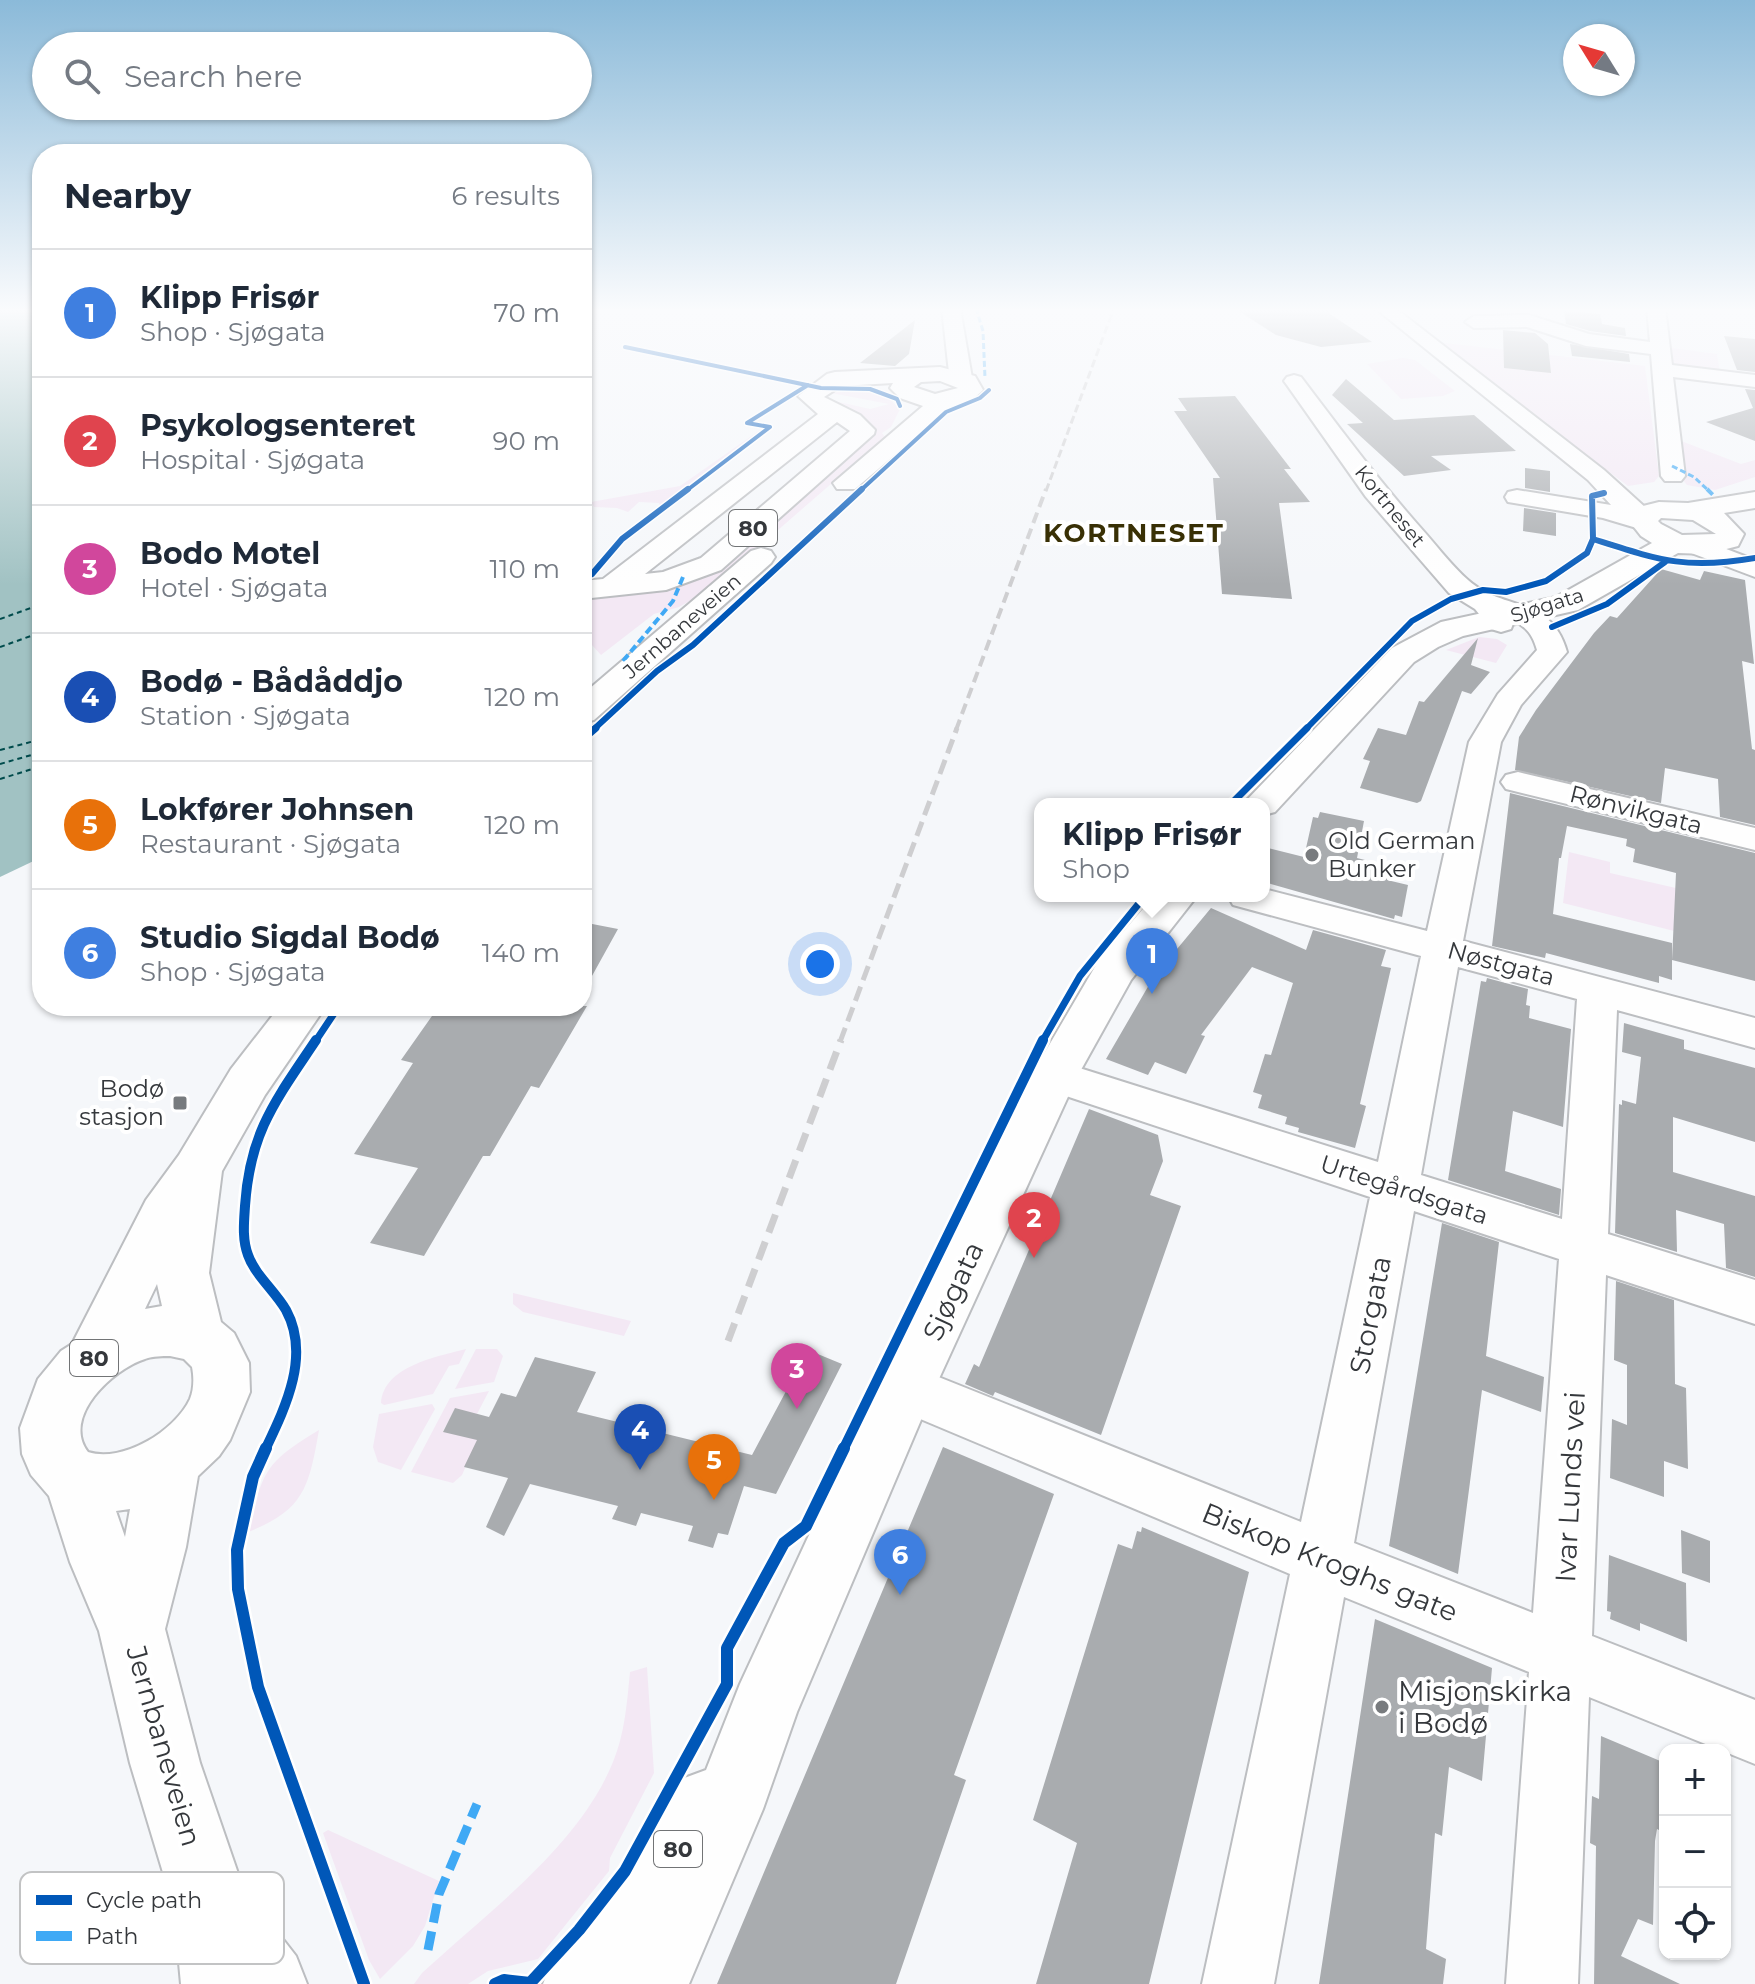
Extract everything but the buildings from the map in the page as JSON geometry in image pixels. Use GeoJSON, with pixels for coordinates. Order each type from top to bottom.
{"type":"FeatureCollection","features":[{"type":"Feature","properties":{"kind":"highway"},"geometry":{"type":"LineString","coordinates":[[814,401],[846,418]]}},
{"type":"Feature","properties":{"kind":"highway","name":"Jernbaneveien"},"geometry":{"type":"LineString","coordinates":[[890,445],[910,415],[911,401]]}},
{"type":"Feature","properties":{"kind":"highway","name":"Jernbaneveien"},"geometry":{"type":"LineString","coordinates":[[592,704],[944,401]]}},
{"type":"Feature","properties":{"kind":"highway","name":"80"},"geometry":{"type":"LineString","coordinates":[[592,589],[666,581],[711,564],[858,439],[863,430],[846,418],[612,586]]}},
{"type":"Feature","properties":{"kind":"highway","name":"Sjøgata"},"geometry":{"type":"LineString","coordinates":[[1502,612],[1547,589],[1646,523],[1659,510],[1680,511],[1755,500]]}},
{"type":"Feature","properties":{"kind":"highway"},"geometry":{"type":"LineString","coordinates":[[1680,511],[1711,518],[1727,534]]}},
{"type":"Feature","properties":{"kind":"highway","name":"Sjøgata"},"geometry":{"type":"LineString","coordinates":[[1268,798],[1403,655],[1413,632],[1424,623],[1580,598],[1643,556],[1666,546],[1709,545],[1755,513]]}},
{"type":"Feature","properties":{"kind":"highway"},"geometry":{"type":"LineString","coordinates":[[1646,523],[1663,537],[1690,544]]}},
{"type":"Feature","properties":{"kind":"highway","name":"Sjøgata"},"geometry":{"type":"LineString","coordinates":[[650,1984],[727,1809],[764,1708],[906,1388],[1054,1076],[1114,971],[1172,902]]}},
{"type":"Feature","properties":{"kind":"highway","name":"Jernbaneveien"},"geometry":{"type":"LineString","coordinates":[[93,1359],[164,1215],[197,1169],[248,1082],[297,1016]]}},
{"type":"Feature","properties":{"kind":"highway","name":"Jernbaneveien"},"geometry":{"type":"LineString","coordinates":[[196,1336],[182,1273],[193,1215],[197,1169]]}},
{"type":"Feature","properties":{"kind":"highway","name":"Jernbaneveien"},"geometry":{"type":"LineString","coordinates":[[181,1332],[196,1336],[217,1353],[224,1376],[222,1390],[218,1404],[202,1432],[175,1458],[155,1471],[122,1482],[91,1484],[74,1479],[52,1462],[46,1440],[47,1427],[65,1386],[93,1359],[129,1339],[147,1333],[181,1332]]}},
{"type":"Feature","properties":{"kind":"highway","name":"Jernbaneveien"},"geometry":{"type":"LineString","coordinates":[[132,1629],[175,1458]]}},
{"type":"Feature","properties":{"kind":"highway","name":"Jernbaneveien"},"geometry":{"type":"LineString","coordinates":[[74,1479],[102,1562],[132,1629],[165,1763],[200,1872]]}},
{"type":"Feature","properties":{"kind":"highway","name":"Sjøgata"},"geometry":{"type":"LineString","coordinates":[[582,1984],[674,1857],[764,1708]]}},
{"type":"Feature","properties":{"kind":"highway","name":"Jernbaneveien"},"geometry":{"type":"LineString","coordinates":[[218,1964],[220,1984]]}},
{"type":"Feature","properties":{"kind":"highway","name":"Jernbaneveien"},"geometry":{"type":"LineString","coordinates":[[253,1964],[268,1984]]}},
{"type":"Feature","properties":{"kind":"street","name":"Kortneset"},"geometry":{"type":"LineString","coordinates":[[1308,401],[1375,492],[1459,587],[1502,612],[1528,644],[1538,662]]}},
{"type":"Feature","properties":{"kind":"street"},"geometry":{"type":"LineString","coordinates":[[1502,401],[1596,475],[1646,523]]}},
{"type":"Feature","properties":{"kind":"street"},"geometry":{"type":"LineString","coordinates":[[1665,401],[1673,476]]}},
{"type":"Feature","properties":{"kind":"street"},"geometry":{"type":"LineString","coordinates":[[1596,475],[1680,511]]}},
{"type":"Feature","properties":{"kind":"street"},"geometry":{"type":"LineString","coordinates":[[1517,497],[1606,511],[1646,523]]}},
{"type":"Feature","properties":{"kind":"street"},"geometry":{"type":"LineString","coordinates":[[1727,534],[1735,549],[1755,561]]}},
{"type":"Feature","properties":{"kind":"street"},"geometry":{"type":"LineString","coordinates":[[1690,544],[1755,569]]}},
{"type":"Feature","properties":{"kind":"street","name":"Storgata"},"geometry":{"type":"LineString","coordinates":[[1238,1984],[1485,737],[1495,718],[1538,662]]}},
{"type":"Feature","properties":{"kind":"street","name":"Rønvikgata"},"geometry":{"type":"LineString","coordinates":[[1518,782],[1755,839]]}},
{"type":"Feature","properties":{"kind":"street","name":"Nøstgata"},"geometry":{"type":"LineString","coordinates":[[1269,902],[1755,1033]]}},
{"type":"Feature","properties":{"kind":"street","name":"Ivar Lunds vei"},"geometry":{"type":"LineString","coordinates":[[1542,1984],[1598,990]]}},
{"type":"Feature","properties":{"kind":"street","name":"Urtegårdsgata"},"geometry":{"type":"LineString","coordinates":[[1054,1076],[1755,1302]]}},
{"type":"Feature","properties":{"kind":"street","name":"Biskop Kroghs gate"},"geometry":{"type":"LineString","coordinates":[[906,1388],[1755,1732]]}},
{"type":"Feature","properties":{"kind":"shaded area"},"geometry":{"type":"Polygon","coordinates":[[[827,401],[870,409],[889,404],[871,401],[891,401],[900,409],[891,427],[882,433],[885,437],[709,590],[679,607],[654,614],[601,655],[592,645],[592,597],[670,586],[704,576],[720,567],[872,436],[874,429],[871,423],[827,401]]]}},
{"type":"Feature","properties":{"kind":"shaded area"},"geometry":{"type":"Polygon","coordinates":[[[1514,401],[1649,401],[1659,476],[1654,482],[1628,486],[1514,401]]]}},
{"type":"Feature","properties":{"kind":"shaded area"},"geometry":{"type":"Polygon","coordinates":[[[760,430],[765,431],[646,520],[643,519],[660,506],[659,503],[639,502],[628,512],[594,507],[592,504],[680,486],[760,430]]]}},
{"type":"Feature","properties":{"kind":"shaded area"},"geometry":{"type":"Polygon","coordinates":[[[1676,439],[1741,464],[1755,460],[1755,477],[1715,490],[1687,485],[1681,477],[1676,439]]]}},
{"type":"Feature","properties":{"kind":"shaded area"},"geometry":{"type":"Polygon","coordinates":[[[1479,637],[1497,639],[1507,645],[1496,663],[1446,650],[1479,637]]]}},
{"type":"Feature","properties":{"kind":"shaded area"},"geometry":{"type":"Polygon","coordinates":[[[1569,852],[1610,862],[1610,873],[1689,891],[1690,935],[1563,903],[1569,852]]]}},
{"type":"Feature","properties":{"kind":"shaded area"},"geometry":{"type":"Polygon","coordinates":[[[513,1293],[631,1321],[624,1336],[523,1312],[513,1304],[513,1293]]]}},
{"type":"Feature","properties":{"kind":"shaded area"},"geometry":{"type":"Polygon","coordinates":[[[466,1349],[459,1364],[449,1366],[433,1394],[384,1405],[381,1403],[384,1390],[401,1372],[427,1360],[466,1349]]]}},
{"type":"Feature","properties":{"kind":"shaded area"},"geometry":{"type":"Polygon","coordinates":[[[476,1349],[497,1349],[503,1356],[494,1382],[455,1389],[476,1349]]]}},
{"type":"Feature","properties":{"kind":"shaded area"},"geometry":{"type":"Polygon","coordinates":[[[489,1391],[477,1414],[455,1409],[443,1431],[479,1437],[462,1475],[453,1483],[411,1472],[450,1398],[489,1391]]]}},
{"type":"Feature","properties":{"kind":"shaded area"},"geometry":{"type":"Polygon","coordinates":[[[432,1404],[435,1409],[401,1470],[378,1462],[373,1447],[379,1414],[432,1404]]]}},
{"type":"Feature","properties":{"kind":"shaded area"},"geometry":{"type":"Polygon","coordinates":[[[319,1430],[312,1466],[301,1494],[282,1515],[248,1532],[268,1470],[287,1451],[319,1430]]]}},
{"type":"Feature","properties":{"kind":"shaded area"},"geometry":{"type":"Polygon","coordinates":[[[647,1667],[654,1773],[610,1858],[609,1871],[538,1959],[488,1971],[468,1984],[414,1984],[422,1973],[530,1876],[578,1822],[598,1793],[617,1751],[630,1672],[647,1667]]]}},
{"type":"Feature","properties":{"kind":"shaded area"},"geometry":{"type":"Polygon","coordinates":[[[328,1830],[439,1881],[425,1926],[413,1946],[380,1979],[369,1960],[323,1833],[328,1830]]]}},
{"type":"Feature","properties":{"kind":"water"},"geometry":{"type":"Polygon","coordinates":[[[0,401],[32,401],[32,862],[0,877],[0,401]]]}},
{"type":"Feature","properties":{"kind":"ferry route"},"geometry":{"type":"LineString","coordinates":[[0,619],[32,608]]}},
{"type":"Feature","properties":{"kind":"ferry route"},"geometry":{"type":"LineString","coordinates":[[0,647],[32,636]]}},
{"type":"Feature","properties":{"kind":"ferry route"},"geometry":{"type":"LineString","coordinates":[[0,750],[32,742]]}},
{"type":"Feature","properties":{"kind":"ferry route"},"geometry":{"type":"LineString","coordinates":[[0,764],[32,755]]}},
{"type":"Feature","properties":{"kind":"ferry route"},"geometry":{"type":"LineString","coordinates":[[0,779],[32,769]]}},
{"type":"Feature","properties":{"kind":"railway"},"geometry":{"type":"LineString","coordinates":[[1046,491],[1080,401]]}},
{"type":"Feature","properties":{"kind":"railway"},"geometry":{"type":"LineString","coordinates":[[956,730],[1046,489]]}},
{"type":"Feature","properties":{"kind":"railway"},"geometry":{"type":"LineString","coordinates":[[840,1042],[957,728]]}},
{"type":"Feature","properties":{"kind":"railway"},"geometry":{"type":"LineString","coordinates":[[728,1341],[841,1040]]}},
{"type":"Feature","properties":{"kind":"marked path"},"geometry":{"type":"LineString","coordinates":[[1672,466],[1694,477],[1713,495]]}},
{"type":"Feature","properties":{"kind":"marked path"},"geometry":{"type":"LineString","coordinates":[[623,661],[673,601],[683,577]]}},
{"type":"Feature","properties":{"kind":"marked path"},"geometry":{"type":"LineString","coordinates":[[428,1950],[439,1894],[477,1804]]}},
{"type":"Feature","properties":{"kind":"cycle path"},"geometry":{"type":"LineString","coordinates":[[592,574],[622,539],[770,427],[747,423],[783,401]]}},
{"type":"Feature","properties":{"kind":"cycle path"},"geometry":{"type":"LineString","coordinates":[[898,401],[900,406]]}},
{"type":"Feature","properties":{"kind":"cycle path"},"geometry":{"type":"LineString","coordinates":[[592,731],[657,671],[693,645],[946,412],[973,401]]}},
{"type":"Feature","properties":{"kind":"cycle path"},"geometry":{"type":"LineString","coordinates":[[1237,798],[1412,621],[1451,599],[1483,590],[1506,592],[1546,581],[1587,553],[1593,539],[1592,496],[1604,493]]}},
{"type":"Feature","properties":{"kind":"cycle path"},"geometry":{"type":"LineString","coordinates":[[1593,539],[1665,562],[1713,565],[1755,558]]}},
{"type":"Feature","properties":{"kind":"cycle path"},"geometry":{"type":"LineString","coordinates":[[1552,627],[1607,604],[1665,562]]}},
{"type":"Feature","properties":{"kind":"cycle path"},"geometry":{"type":"LineString","coordinates":[[495,1984],[504,1980],[530,1983],[579,1930],[625,1871],[727,1684],[727,1648],[784,1543],[806,1526],[1038,1048],[1080,976],[1140,902]]}},
{"type":"Feature","properties":{"kind":"cycle path"},"geometry":{"type":"LineString","coordinates":[[332,1016],[267,1113],[254,1144],[247,1173],[243,1233],[248,1256],[287,1312],[297,1343],[290,1398],[253,1477],[237,1550],[238,1589],[258,1687],[364,1984]]}},
{"type":"Feature","properties":{"kind":"place","name":"Old German Bunker"},"geometry":{"type":"Point","coordinates":[1312,855]}},
{"type":"Feature","properties":{"kind":"place","name":"Klipp Frisør"},"geometry":{"type":"Point","coordinates":[1152,994]}},
{"type":"Feature","properties":{"kind":"place","name":"Bodø stasjon"},"geometry":{"type":"Point","coordinates":[180,1103]}},
{"type":"Feature","properties":{"kind":"place","name":"Psykologsenteret"},"geometry":{"type":"Point","coordinates":[1034,1258]}},
{"type":"Feature","properties":{"kind":"place","name":"Bodo Motel"},"geometry":{"type":"Point","coordinates":[797,1409]}},
{"type":"Feature","properties":{"kind":"place","name":"Bodø - Bådåddjo"},"geometry":{"type":"Point","coordinates":[640,1470]}},
{"type":"Feature","properties":{"kind":"place","name":"Lokfører Johnsen"},"geometry":{"type":"Point","coordinates":[714,1500]}},
{"type":"Feature","properties":{"kind":"place","name":"Studio Sigdal Bodø"},"geometry":{"type":"Point","coordinates":[900,1595]}},
{"type":"Feature","properties":{"kind":"place","name":"Misjonskirka i Bodø"},"geometry":{"type":"Point","coordinates":[1382,1707]}},
{"type":"Feature","properties":{"kind":"district","name":"KORTNESET"},"geometry":{"type":"Point","coordinates":[1134,533]}}]}
